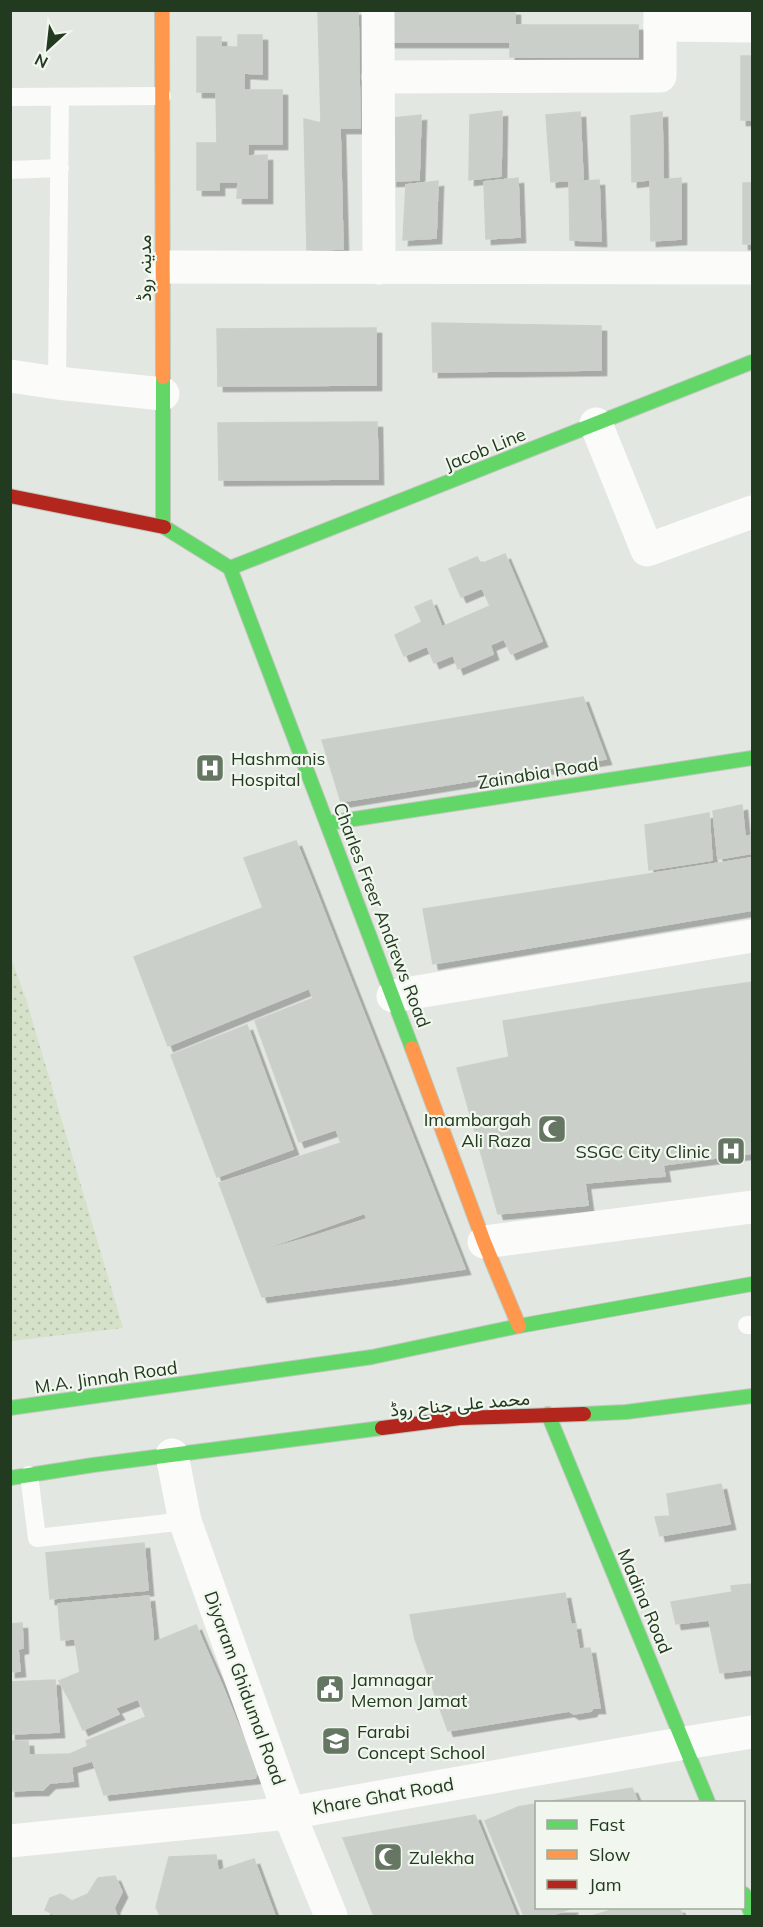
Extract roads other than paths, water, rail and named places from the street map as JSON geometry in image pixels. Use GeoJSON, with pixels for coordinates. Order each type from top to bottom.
{"type":"FeatureCollection","features":[{"type":"Feature","properties":{"kind":"main road","name":"مدینہ روڈ"},"geometry":{"type":"LineString","coordinates":[[162,10],[163,526]]}},
{"type":"Feature","properties":{"kind":"main road","name":"Jacob Line"},"geometry":{"type":"LineString","coordinates":[[230,568],[753,362]]}},
{"type":"Feature","properties":{"kind":"main road"},"geometry":{"type":"LineString","coordinates":[[10,496],[163,526],[230,568]]}},
{"type":"Feature","properties":{"kind":"main road","name":"Charles Freer Andrews Road"},"geometry":{"type":"LineString","coordinates":[[230,568],[484,1242],[519,1326]]}},
{"type":"Feature","properties":{"kind":"main road","name":"Zainabia Road"},"geometry":{"type":"LineString","coordinates":[[328,823],[753,758]]}},
{"type":"Feature","properties":{"kind":"main road"},"geometry":{"type":"LineString","coordinates":[[519,1326],[753,1284]]}},
{"type":"Feature","properties":{"kind":"main road","name":"M.A. Jinnah Road"},"geometry":{"type":"LineString","coordinates":[[10,1408],[372,1357],[519,1326]]}},
{"type":"Feature","properties":{"kind":"main road","name":"محمد علی جناح روڈ"},"geometry":{"type":"LineString","coordinates":[[172,1455],[460,1418],[626,1412],[753,1396]]}},
{"type":"Feature","properties":{"kind":"main road","name":"Madina Road"},"geometry":{"type":"LineString","coordinates":[[548,1414],[707,1801]]}},
{"type":"Feature","properties":{"kind":"main road"},"geometry":{"type":"LineString","coordinates":[[10,1478],[172,1455]]}},
{"type":"Feature","properties":{"kind":"main road"},"geometry":{"type":"LineString","coordinates":[[745,1897],[752,1917]]}},
{"type":"Feature","properties":{"kind":"street"},"geometry":{"type":"LineString","coordinates":[[378,10],[379,268]]}},
{"type":"Feature","properties":{"kind":"street"},"geometry":{"type":"LineString","coordinates":[[378,76],[660,76],[660,18],[753,26]]}},
{"type":"Feature","properties":{"kind":"street"},"geometry":{"type":"LineString","coordinates":[[162,267],[753,268]]}},
{"type":"Feature","properties":{"kind":"street"},"geometry":{"type":"LineString","coordinates":[[10,376],[163,394]]}},
{"type":"Feature","properties":{"kind":"street"},"geometry":{"type":"LineString","coordinates":[[596,424],[647,550],[753,512]]}},
{"type":"Feature","properties":{"kind":"street"},"geometry":{"type":"LineString","coordinates":[[393,996],[753,936]]}},
{"type":"Feature","properties":{"kind":"street"},"geometry":{"type":"LineString","coordinates":[[484,1242],[753,1207]]}},
{"type":"Feature","properties":{"kind":"street","name":"Diyaram Ghidumal Road"},"geometry":{"type":"LineString","coordinates":[[172,1455],[185,1521],[289,1812],[331,1917]]}},
{"type":"Feature","properties":{"kind":"street","name":"Khare Ghat Road"},"geometry":{"type":"LineString","coordinates":[[10,1841],[289,1812],[753,1732]]}},
{"type":"Feature","properties":{"kind":"lane"},"geometry":{"type":"LineString","coordinates":[[10,97],[162,96]]}},
{"type":"Feature","properties":{"kind":"lane"},"geometry":{"type":"LineString","coordinates":[[57,383],[60,97]]}},
{"type":"Feature","properties":{"kind":"lane"},"geometry":{"type":"LineString","coordinates":[[10,170],[60,168]]}},
{"type":"Feature","properties":{"kind":"lane"},"geometry":{"type":"LineString","coordinates":[[29,1475],[38,1538],[185,1521]]}},
{"type":"Feature","properties":{"kind":"place","name":"Hashmanis Hospital"},"geometry":{"type":"Point","coordinates":[210,768]}},
{"type":"Feature","properties":{"kind":"place","name":"Imambargah Ali Raza"},"geometry":{"type":"Point","coordinates":[552,1129]}},
{"type":"Feature","properties":{"kind":"place","name":"SSGC City Clinic"},"geometry":{"type":"Point","coordinates":[731,1151]}},
{"type":"Feature","properties":{"kind":"place","name":"Jamnagar Memon Jamat"},"geometry":{"type":"Point","coordinates":[330,1689]}},
{"type":"Feature","properties":{"kind":"place","name":"Farabi Concept School"},"geometry":{"type":"Point","coordinates":[336,1741]}},
{"type":"Feature","properties":{"kind":"place","name":"Zulekha"},"geometry":{"type":"Point","coordinates":[388,1857]}}]}
